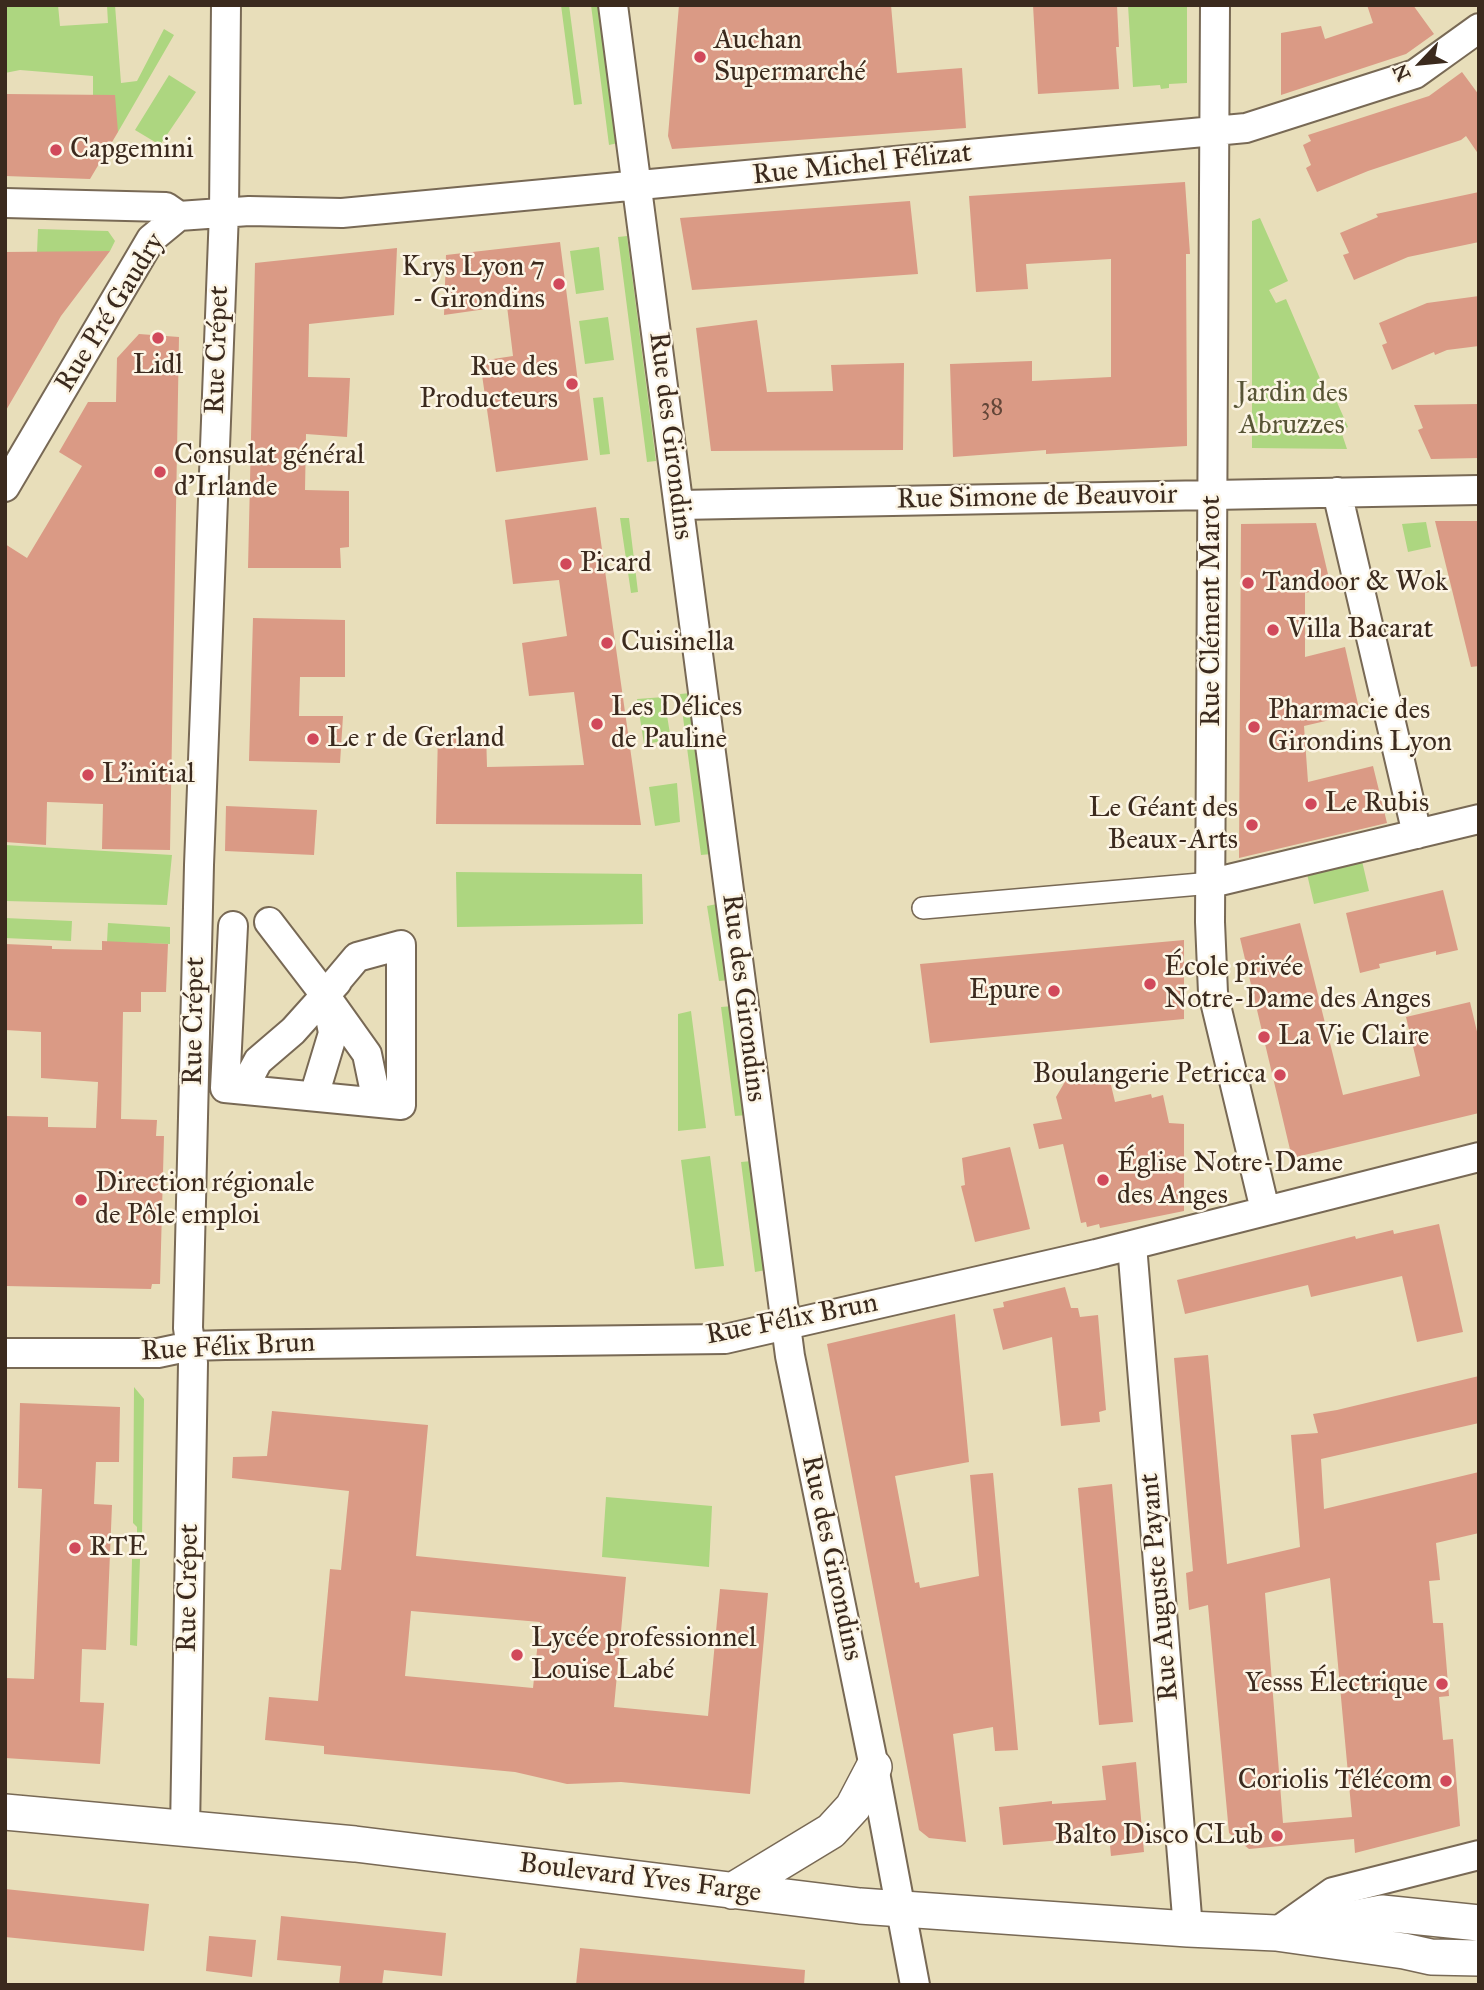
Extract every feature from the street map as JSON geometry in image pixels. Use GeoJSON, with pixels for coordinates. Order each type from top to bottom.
{"type":"FeatureCollection","features":[{"type":"Feature","properties":{"kind":"street"},"geometry":{"type":"LineString","coordinates":[[224,212],[226,5]]}},
{"type":"Feature","properties":{"kind":"street","name":"Rue des Girondins"},"geometry":{"type":"LineString","coordinates":[[614,5],[787,1324],[789,1356],[874,1767],[915,1985]]}},
{"type":"Feature","properties":{"kind":"street","name":"Rue Clément Marot"},"geometry":{"type":"LineString","coordinates":[[1215,5],[1210,922],[1213,993],[1265,1210]]}},
{"type":"Feature","properties":{"kind":"street","name":"Rue Michel Félizat"},"geometry":{"type":"LineString","coordinates":[[224,212],[342,213],[1246,128],[1415,74],[1479,29]]}},
{"type":"Feature","properties":{"kind":"street"},"geometry":{"type":"LineString","coordinates":[[5,203],[166,207],[179,216]]}},
{"type":"Feature","properties":{"kind":"street","name":"Rue Pré Gaudry"},"geometry":{"type":"LineString","coordinates":[[5,487],[151,239],[179,216],[224,212]]}},
{"type":"Feature","properties":{"kind":"street","name":"Rue Crépet"},"geometry":{"type":"LineString","coordinates":[[185,1830],[192,1396],[188,1328],[199,864],[224,212]]}},
{"type":"Feature","properties":{"kind":"street","name":"Rue Simone de Beauvoir"},"geometry":{"type":"LineString","coordinates":[[679,505],[1479,490]]}},
{"type":"Feature","properties":{"kind":"street"},"geometry":{"type":"LineString","coordinates":[[1337,492],[1417,834]]}},
{"type":"Feature","properties":{"kind":"street"},"geometry":{"type":"LineString","coordinates":[[922,908],[1212,883],[1479,819]]}},
{"type":"Feature","properties":{"kind":"street"},"geometry":{"type":"LineString","coordinates":[[269,922],[330,989],[367,1054],[377,1102]]}},
{"type":"Feature","properties":{"kind":"street"},"geometry":{"type":"LineString","coordinates":[[233,926],[225,1088],[401,1105],[401,944],[357,957],[293,1031],[258,1061],[243,1089]]}},
{"type":"Feature","properties":{"kind":"street"},"geometry":{"type":"LineString","coordinates":[[314,1096],[333,1033],[330,989]]}},
{"type":"Feature","properties":{"kind":"street","name":"Rue Félix Brun"},"geometry":{"type":"LineString","coordinates":[[5,1353],[158,1353],[191,1346],[725,1339],[1132,1245],[1479,1157]]}},
{"type":"Feature","properties":{"kind":"street","name":"Rue Auguste Payant"},"geometry":{"type":"LineString","coordinates":[[1132,1245],[1188,1929]]}},
{"type":"Feature","properties":{"kind":"street"},"geometry":{"type":"LineString","coordinates":[[732,1891],[831,1831],[853,1807],[874,1767]]}},
{"type":"Feature","properties":{"kind":"street","name":"Boulevard Yves Farge"},"geometry":{"type":"LineString","coordinates":[[5,1812],[355,1844],[900,1910],[1276,1933],[1431,1957],[1479,1958]]}},
{"type":"Feature","properties":{"kind":"street"},"geometry":{"type":"LineString","coordinates":[[1276,1933],[1332,1892],[1479,1855]]}},
{"type":"Feature","properties":{"kind":"street","name":"Boulevard Yves Farge"},"geometry":{"type":"LineString","coordinates":[[1276,1933],[1382,1913],[1479,1923]]}},
{"type":"Feature","properties":{"kind":"green space"},"geometry":{"type":"Polygon","coordinates":[[[5,5],[58,5],[60,26],[108,23],[107,5],[115,5],[121,83],[137,81],[164,29],[174,35],[118,132],[93,95],[93,76],[20,70],[5,73],[5,5]]]}},
{"type":"Feature","properties":{"kind":"green space"},"geometry":{"type":"Polygon","coordinates":[[[561,5],[569,5],[582,104],[574,105],[561,5]]]}},
{"type":"Feature","properties":{"kind":"green space"},"geometry":{"type":"Polygon","coordinates":[[[591,5],[600,5],[618,143],[609,145],[591,5]]]}},
{"type":"Feature","properties":{"kind":"green space"},"geometry":{"type":"Polygon","coordinates":[[[1128,5],[1187,5],[1187,83],[1169,84],[1169,88],[1161,89],[1160,85],[1133,87],[1128,5]]]}},
{"type":"Feature","properties":{"kind":"green space"},"geometry":{"type":"Polygon","coordinates":[[[169,75],[196,92],[160,145],[135,130],[169,75]]]}},
{"type":"Feature","properties":{"kind":"green space","name":"Jardin des Abruzzes"},"geometry":{"type":"Polygon","coordinates":[[[1260,218],[1288,281],[1269,290],[1276,303],[1286,299],[1330,402],[1336,400],[1348,427],[1341,431],[1347,449],[1252,448],[1252,221],[1260,218]]]}},
{"type":"Feature","properties":{"kind":"green space"},"geometry":{"type":"Polygon","coordinates":[[[38,229],[108,231],[115,241],[110,251],[37,253],[38,229]]]}},
{"type":"Feature","properties":{"kind":"green space"},"geometry":{"type":"Polygon","coordinates":[[[627,236],[656,461],[647,462],[618,237],[627,236]]]}},
{"type":"Feature","properties":{"kind":"green space"},"geometry":{"type":"Polygon","coordinates":[[[599,247],[604,290],[576,294],[570,251],[599,247]]]}},
{"type":"Feature","properties":{"kind":"green space"},"geometry":{"type":"Polygon","coordinates":[[[608,317],[614,360],[585,364],[579,321],[608,317]]]}},
{"type":"Feature","properties":{"kind":"green space"},"geometry":{"type":"Polygon","coordinates":[[[603,397],[610,454],[600,455],[593,398],[603,397]]]}},
{"type":"Feature","properties":{"kind":"green space"},"geometry":{"type":"Polygon","coordinates":[[[620,518],[629,518],[638,592],[631,593],[620,518]]]}},
{"type":"Feature","properties":{"kind":"green space"},"geometry":{"type":"Polygon","coordinates":[[[1426,522],[1431,547],[1408,552],[1402,524],[1426,522]]]}},
{"type":"Feature","properties":{"kind":"green space"},"geometry":{"type":"Polygon","coordinates":[[[691,693],[712,854],[701,855],[680,694],[691,693]]]}},
{"type":"Feature","properties":{"kind":"green space"},"geometry":{"type":"Polygon","coordinates":[[[664,697],[671,740],[644,744],[637,699],[664,697]]]}},
{"type":"Feature","properties":{"kind":"green space"},"geometry":{"type":"Polygon","coordinates":[[[677,783],[680,822],[655,826],[649,787],[677,783]]]}},
{"type":"Feature","properties":{"kind":"green space"},"geometry":{"type":"Polygon","coordinates":[[[5,845],[172,855],[167,905],[5,901],[5,845]]]}},
{"type":"Feature","properties":{"kind":"green space"},"geometry":{"type":"Polygon","coordinates":[[[1362,861],[1369,891],[1314,904],[1307,874],[1362,861]]]}},
{"type":"Feature","properties":{"kind":"green space"},"geometry":{"type":"Polygon","coordinates":[[[456,872],[642,874],[643,924],[457,927],[456,872]]]}},
{"type":"Feature","properties":{"kind":"green space"},"geometry":{"type":"Polygon","coordinates":[[[717,904],[729,980],[719,981],[707,906],[717,904]]]}},
{"type":"Feature","properties":{"kind":"green space"},"geometry":{"type":"Polygon","coordinates":[[[5,918],[72,921],[71,941],[5,938],[5,918]]]}},
{"type":"Feature","properties":{"kind":"green space"},"geometry":{"type":"Polygon","coordinates":[[[108,923],[170,927],[170,944],[107,942],[108,923]]]}},
{"type":"Feature","properties":{"kind":"green space"},"geometry":{"type":"Polygon","coordinates":[[[733,1006],[747,1115],[735,1116],[721,1007],[733,1006]]]}},
{"type":"Feature","properties":{"kind":"green space"},"geometry":{"type":"Polygon","coordinates":[[[691,1011],[706,1128],[678,1131],[678,1014],[691,1011]]]}},
{"type":"Feature","properties":{"kind":"green space"},"geometry":{"type":"Polygon","coordinates":[[[710,1156],[724,1266],[695,1269],[681,1160],[710,1156]]]}},
{"type":"Feature","properties":{"kind":"green space"},"geometry":{"type":"Polygon","coordinates":[[[752,1161],[766,1270],[755,1272],[741,1162],[752,1161]]]}},
{"type":"Feature","properties":{"kind":"green space"},"geometry":{"type":"Polygon","coordinates":[[[134,1387],[144,1399],[142,1538],[137,1535],[137,1527],[133,1523],[134,1387]]]}},
{"type":"Feature","properties":{"kind":"green space"},"geometry":{"type":"Polygon","coordinates":[[[606,1497],[712,1506],[709,1567],[602,1557],[606,1497]]]}},
{"type":"Feature","properties":{"kind":"green space"},"geometry":{"type":"Polygon","coordinates":[[[132,1559],[140,1559],[137,1646],[130,1645],[132,1559]]]}},
{"type":"Feature","properties":{"kind":"building"},"geometry":{"type":"Polygon","coordinates":[[[679,5],[891,5],[897,73],[962,68],[966,128],[672,149],[668,136],[679,5]]]}},
{"type":"Feature","properties":{"kind":"building"},"geometry":{"type":"Polygon","coordinates":[[[1033,5],[1117,5],[1119,89],[1038,94],[1033,5]]]}},
{"type":"Feature","properties":{"kind":"building"},"geometry":{"type":"Polygon","coordinates":[[[1367,5],[1413,5],[1434,34],[1406,54],[1281,95],[1281,33],[1321,26],[1325,39],[1373,23],[1367,5]]]}},
{"type":"Feature","properties":{"kind":"building"},"geometry":{"type":"Polygon","coordinates":[[[1462,72],[1479,95],[1479,155],[1466,136],[1317,192],[1306,168],[1311,165],[1303,145],[1311,141],[1308,135],[1429,96],[1462,72]]]}},
{"type":"Feature","properties":{"kind":"building","name":"Capgemini"},"geometry":{"type":"Polygon","coordinates":[[[5,94],[115,95],[118,132],[90,179],[5,176],[5,94]]]}},
{"type":"Feature","properties":{"kind":"building"},"geometry":{"type":"Polygon","coordinates":[[[1185,182],[1190,254],[1186,254],[1187,446],[1046,454],[1046,450],[953,457],[950,364],[1032,361],[1032,381],[1111,377],[1111,259],[1026,264],[1028,289],[976,292],[969,196],[1185,182]]]}},
{"type":"Feature","properties":{"kind":"building"},"geometry":{"type":"Polygon","coordinates":[[[1479,192],[1479,242],[1408,257],[1354,280],[1343,255],[1349,253],[1340,233],[1378,217],[1376,214],[1479,192]]]}},
{"type":"Feature","properties":{"kind":"building"},"geometry":{"type":"Polygon","coordinates":[[[910,201],[918,274],[692,290],[680,218],[910,201]]]}},
{"type":"Feature","properties":{"kind":"building"},"geometry":{"type":"Polygon","coordinates":[[[560,242],[588,460],[496,472],[480,361],[513,356],[507,306],[444,315],[446,255],[560,242]]]}},
{"type":"Feature","properties":{"kind":"building"},"geometry":{"type":"Polygon","coordinates":[[[397,248],[394,315],[309,324],[308,377],[350,378],[347,437],[306,434],[305,490],[349,491],[349,547],[340,548],[341,568],[248,568],[255,263],[397,248]]]}},
{"type":"Feature","properties":{"kind":"building"},"geometry":{"type":"Polygon","coordinates":[[[110,251],[61,316],[5,412],[5,252],[110,251]]]}},
{"type":"Feature","properties":{"kind":"building"},"geometry":{"type":"Polygon","coordinates":[[[1479,296],[1479,346],[1447,350],[1435,355],[1434,352],[1392,370],[1382,345],[1387,343],[1379,323],[1427,303],[1479,296]]]}},
{"type":"Feature","properties":{"kind":"building"},"geometry":{"type":"Polygon","coordinates":[[[757,320],[767,392],[833,391],[831,365],[904,363],[903,450],[711,451],[696,328],[757,320]]]}},
{"type":"Feature","properties":{"kind":"building"},"geometry":{"type":"Polygon","coordinates":[[[139,334],[179,337],[170,850],[102,849],[103,804],[47,802],[46,845],[5,842],[5,544],[27,558],[82,466],[59,452],[88,402],[116,402],[117,358],[139,334]]]}},
{"type":"Feature","properties":{"kind":"building"},"geometry":{"type":"Polygon","coordinates":[[[1479,404],[1479,458],[1431,459],[1418,430],[1423,428],[1414,405],[1479,404]]]}},
{"type":"Feature","properties":{"kind":"building"},"geometry":{"type":"Polygon","coordinates":[[[596,507],[641,825],[436,824],[438,732],[486,732],[487,767],[584,765],[574,692],[529,696],[522,643],[567,636],[559,580],[513,584],[505,520],[596,507]]]}},
{"type":"Feature","properties":{"kind":"building"},"geometry":{"type":"Polygon","coordinates":[[[1435,521],[1479,521],[1479,666],[1471,667],[1435,521]]]}},
{"type":"Feature","properties":{"kind":"building","name":"Villa Bacarat"},"geometry":{"type":"Polygon","coordinates":[[[1316,523],[1331,587],[1305,593],[1305,657],[1345,647],[1360,713],[1304,726],[1308,782],[1373,766],[1387,823],[1239,858],[1241,524],[1316,523]]]}},
{"type":"Feature","properties":{"kind":"building"},"geometry":{"type":"Polygon","coordinates":[[[253,618],[345,620],[345,677],[300,677],[299,716],[343,716],[340,763],[249,761],[253,618]]]}},
{"type":"Feature","properties":{"kind":"building"},"geometry":{"type":"Polygon","coordinates":[[[226,806],[317,810],[314,855],[225,851],[226,806]]]}},
{"type":"Feature","properties":{"kind":"building"},"geometry":{"type":"Polygon","coordinates":[[[1443,890],[1458,950],[1436,955],[1436,951],[1379,964],[1380,968],[1360,973],[1346,913],[1443,890]]]}},
{"type":"Feature","properties":{"kind":"building"},"geometry":{"type":"Polygon","coordinates":[[[1300,923],[1343,1095],[1420,1076],[1406,1017],[1470,1002],[1479,1040],[1479,1113],[1292,1158],[1240,938],[1300,923]]]}},
{"type":"Feature","properties":{"kind":"building","name":"Epure"},"geometry":{"type":"Polygon","coordinates":[[[1184,940],[1184,1019],[930,1043],[920,964],[1184,940]]]}},
{"type":"Feature","properties":{"kind":"building"},"geometry":{"type":"Polygon","coordinates":[[[102,941],[168,944],[166,992],[141,992],[141,1012],[123,1012],[121,1119],[157,1120],[156,1136],[164,1136],[160,1284],[152,1284],[151,1289],[5,1286],[5,1116],[48,1117],[48,1127],[96,1128],[98,1082],[41,1078],[41,1032],[5,1030],[5,944],[102,950],[102,941]]]}},
{"type":"Feature","properties":{"kind":"building","name":"Église Notre-Dame des Anges"},"geometry":{"type":"Polygon","coordinates":[[[1090,1074],[1111,1085],[1115,1102],[1151,1094],[1152,1098],[1163,1095],[1169,1123],[1184,1124],[1184,1211],[1100,1228],[1099,1224],[1087,1227],[1086,1222],[1081,1223],[1063,1144],[1039,1149],[1033,1124],[1062,1119],[1056,1097],[1066,1080],[1090,1074]]]}},
{"type":"Feature","properties":{"kind":"building"},"geometry":{"type":"Polygon","coordinates":[[[1010,1147],[1030,1229],[975,1242],[961,1186],[965,1185],[962,1158],[1010,1147]]]}},
{"type":"Feature","properties":{"kind":"building"},"geometry":{"type":"Polygon","coordinates":[[[1439,1224],[1463,1332],[1417,1342],[1402,1276],[1311,1297],[1308,1285],[1185,1314],[1177,1280],[1355,1236],[1356,1239],[1393,1230],[1394,1234],[1439,1224]]]}},
{"type":"Feature","properties":{"kind":"building"},"geometry":{"type":"Polygon","coordinates":[[[1065,1287],[1071,1308],[1078,1308],[1080,1317],[1098,1315],[1106,1410],[1099,1412],[1100,1422],[1061,1426],[1052,1337],[1003,1350],[993,1309],[1004,1307],[1003,1302],[1065,1287]]]}},
{"type":"Feature","properties":{"kind":"building"},"geometry":{"type":"Polygon","coordinates":[[[955,1314],[969,1462],[895,1476],[915,1583],[919,1582],[920,1588],[979,1576],[970,1475],[993,1473],[1018,1750],[995,1751],[993,1727],[953,1734],[966,1842],[929,1838],[919,1830],[827,1344],[955,1314]]]}},
{"type":"Feature","properties":{"kind":"building"},"geometry":{"type":"Polygon","coordinates":[[[1208,1355],[1227,1564],[1300,1547],[1291,1435],[1318,1433],[1313,1414],[1479,1376],[1479,1423],[1321,1459],[1324,1509],[1479,1472],[1479,1533],[1436,1543],[1440,1580],[1429,1581],[1433,1623],[1443,1623],[1449,1696],[1439,1697],[1443,1740],[1453,1739],[1460,1826],[1355,1853],[1354,1839],[1249,1849],[1229,1833],[1208,1605],[1189,1610],[1186,1573],[1193,1571],[1174,1358],[1208,1355]],[[1330,1578],[1265,1593],[1283,1823],[1352,1817],[1330,1578]]]}},
{"type":"Feature","properties":{"kind":"building","name":"RTE"},"geometry":{"type":"Polygon","coordinates":[[[20,1403],[120,1407],[119,1462],[96,1462],[94,1504],[112,1505],[106,1650],[82,1649],[80,1702],[104,1703],[100,1764],[5,1758],[5,1678],[34,1679],[42,1489],[18,1488],[20,1403]]]}},
{"type":"Feature","properties":{"kind":"building"},"geometry":{"type":"Polygon","coordinates":[[[272,1411],[428,1425],[416,1556],[626,1577],[614,1707],[708,1716],[720,1589],[768,1593],[750,1794],[621,1782],[567,1784],[515,1772],[324,1754],[324,1746],[265,1740],[269,1697],[318,1701],[330,1569],[341,1570],[349,1491],[232,1478],[233,1457],[267,1456],[272,1411]],[[411,1611],[405,1676],[533,1688],[540,1622],[411,1611]]]}},
{"type":"Feature","properties":{"kind":"building"},"geometry":{"type":"Polygon","coordinates":[[[1112,1484],[1133,1722],[1099,1725],[1078,1488],[1112,1484]]]}},
{"type":"Feature","properties":{"kind":"building"},"geometry":{"type":"Polygon","coordinates":[[[1136,1762],[1144,1852],[1111,1856],[1109,1836],[1003,1845],[999,1807],[1052,1801],[1052,1804],[1106,1800],[1102,1766],[1136,1762]]]}},
{"type":"Feature","properties":{"kind":"building"},"geometry":{"type":"Polygon","coordinates":[[[5,1889],[149,1904],[144,1951],[5,1937],[5,1889]]]}},
{"type":"Feature","properties":{"kind":"building"},"geometry":{"type":"Polygon","coordinates":[[[281,1916],[446,1933],[442,1976],[384,1970],[382,1985],[339,1985],[341,1966],[277,1960],[281,1916]]]}},
{"type":"Feature","properties":{"kind":"building"},"geometry":{"type":"Polygon","coordinates":[[[209,1936],[256,1940],[252,1977],[206,1971],[209,1936]]]}},
{"type":"Feature","properties":{"kind":"building"},"geometry":{"type":"Polygon","coordinates":[[[580,1948],[805,1970],[804,1985],[576,1985],[580,1948]]]}},
{"type":"Feature","properties":{"kind":"place","name":"Auchan Supermarché"},"geometry":{"type":"Point","coordinates":[700,57]}},
{"type":"Feature","properties":{"kind":"place","name":"Capgemini"},"geometry":{"type":"Point","coordinates":[56,150]}},
{"type":"Feature","properties":{"kind":"place","name":"Krys Lyon 7 - Girondins"},"geometry":{"type":"Point","coordinates":[559,284]}},
{"type":"Feature","properties":{"kind":"place","name":"Lidl"},"geometry":{"type":"Point","coordinates":[158,338]}},
{"type":"Feature","properties":{"kind":"place","name":"Rue des Producteurs"},"geometry":{"type":"Point","coordinates":[572,384]}},
{"type":"Feature","properties":{"kind":"place","name":"Consulat général d'Irlande"},"geometry":{"type":"Point","coordinates":[160,472]}},
{"type":"Feature","properties":{"kind":"place","name":"Picard"},"geometry":{"type":"Point","coordinates":[566,564]}},
{"type":"Feature","properties":{"kind":"place","name":"Tandoor & Wok"},"geometry":{"type":"Point","coordinates":[1248,583]}},
{"type":"Feature","properties":{"kind":"place","name":"Villa Bacarat"},"geometry":{"type":"Point","coordinates":[1273,630]}},
{"type":"Feature","properties":{"kind":"place","name":"Cuisinella"},"geometry":{"type":"Point","coordinates":[607,643]}},
{"type":"Feature","properties":{"kind":"place","name":"Les Délices de Pauline"},"geometry":{"type":"Point","coordinates":[597,724]}},
{"type":"Feature","properties":{"kind":"place","name":"Pharmacie des Girondins Lyon"},"geometry":{"type":"Point","coordinates":[1254,727]}},
{"type":"Feature","properties":{"kind":"place","name":"Le r de Gerland"},"geometry":{"type":"Point","coordinates":[313,739]}},
{"type":"Feature","properties":{"kind":"place","name":"L'initial"},"geometry":{"type":"Point","coordinates":[88,775]}},
{"type":"Feature","properties":{"kind":"place","name":"Le Rubis"},"geometry":{"type":"Point","coordinates":[1311,804]}},
{"type":"Feature","properties":{"kind":"place","name":"Le Géant des Beaux-Arts"},"geometry":{"type":"Point","coordinates":[1252,825]}},
{"type":"Feature","properties":{"kind":"place","name":"École privée Notre-Dame des Anges"},"geometry":{"type":"Point","coordinates":[1150,984]}},
{"type":"Feature","properties":{"kind":"place","name":"Epure"},"geometry":{"type":"Point","coordinates":[1054,991]}},
{"type":"Feature","properties":{"kind":"place","name":"La Vie Claire"},"geometry":{"type":"Point","coordinates":[1264,1037]}},
{"type":"Feature","properties":{"kind":"place","name":"Boulangerie Petricca"},"geometry":{"type":"Point","coordinates":[1280,1075]}},
{"type":"Feature","properties":{"kind":"place","name":"Église Notre-Dame des Anges"},"geometry":{"type":"Point","coordinates":[1103,1180]}},
{"type":"Feature","properties":{"kind":"place","name":"Direction régionale de Pôle emploi"},"geometry":{"type":"Point","coordinates":[81,1200]}},
{"type":"Feature","properties":{"kind":"place","name":"RTE"},"geometry":{"type":"Point","coordinates":[75,1548]}},
{"type":"Feature","properties":{"kind":"place","name":"Lycée professionnel Louise Labé"},"geometry":{"type":"Point","coordinates":[517,1655]}},
{"type":"Feature","properties":{"kind":"place","name":"Yesss Électrique"},"geometry":{"type":"Point","coordinates":[1442,1684]}},
{"type":"Feature","properties":{"kind":"place","name":"Coriolis Télécom"},"geometry":{"type":"Point","coordinates":[1446,1781]}},
{"type":"Feature","properties":{"kind":"place","name":"Balto Disco CLub"},"geometry":{"type":"Point","coordinates":[1277,1836]}}]}
